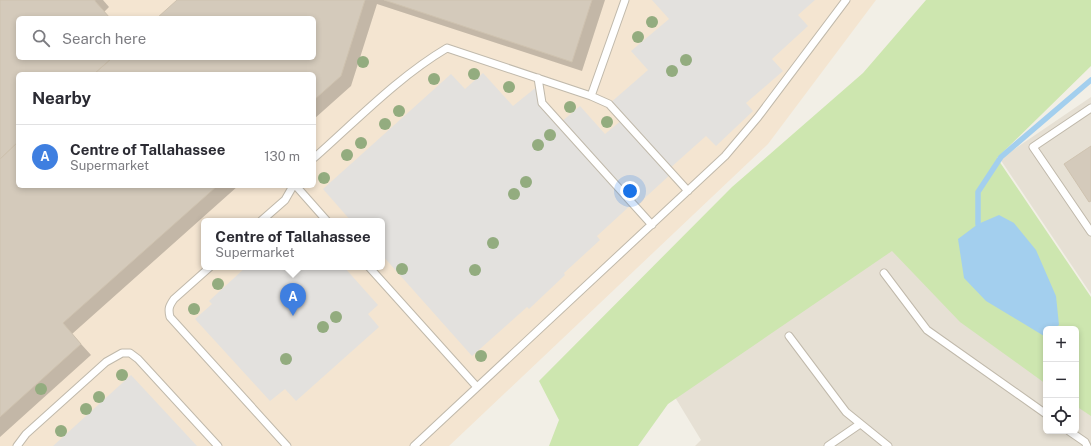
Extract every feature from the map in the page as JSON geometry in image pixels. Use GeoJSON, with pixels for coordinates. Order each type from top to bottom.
{"type":"FeatureCollection","features":[{"type":"Feature","properties":{"kind":"lane"},"geometry":{"type":"LineString","coordinates":[[591,96],[625,0]]}},
{"type":"Feature","properties":{"kind":"lane"},"geometry":{"type":"LineString","coordinates":[[414,446],[725,156],[758,117],[846,0]]}},
{"type":"Feature","properties":{"kind":"lane"},"geometry":{"type":"LineString","coordinates":[[316,156],[395,86],[434,55],[448,48],[591,96],[609,104],[688,191]]}},
{"type":"Feature","properties":{"kind":"lane"},"geometry":{"type":"LineString","coordinates":[[538,78],[542,103],[652,225]]}},
{"type":"Feature","properties":{"kind":"lane"},"geometry":{"type":"LineString","coordinates":[[1091,108],[1033,148],[1091,232]]}},
{"type":"Feature","properties":{"kind":"lane"},"geometry":{"type":"LineString","coordinates":[[265,218],[285,200],[294,188]]}},
{"type":"Feature","properties":{"kind":"lane"},"geometry":{"type":"LineString","coordinates":[[297,188],[324,218]]}},
{"type":"Feature","properties":{"kind":"lane"},"geometry":{"type":"LineString","coordinates":[[207,270],[169,305],[168,311],[170,317],[287,446]]}},
{"type":"Feature","properties":{"kind":"lane"},"geometry":{"type":"LineString","coordinates":[[372,270],[477,387]]}},
{"type":"Feature","properties":{"kind":"lane"},"geometry":{"type":"LineString","coordinates":[[884,273],[927,330],[1043,412]]}},
{"type":"Feature","properties":{"kind":"lane"},"geometry":{"type":"LineString","coordinates":[[789,336],[846,412],[888,446]]}},
{"type":"Feature","properties":{"kind":"lane"},"geometry":{"type":"LineString","coordinates":[[17,446],[26,434],[102,366],[115,356],[122,353],[130,353],[138,359],[218,446]]}},
{"type":"Feature","properties":{"kind":"lane"},"geometry":{"type":"LineString","coordinates":[[828,446],[860,424]]}},
{"type":"Feature","properties":{"kind":"lane"},"geometry":{"type":"LineString","coordinates":[[1073,434],[1085,442],[1087,446]]}},
{"type":"Feature","properties":{"kind":"shaded area"},"geometry":{"type":"Polygon","coordinates":[[[0,0],[876,0],[768,144],[449,446],[0,446],[0,0]]]}},
{"type":"Feature","properties":{"kind":"shaded area"},"geometry":{"type":"Polygon","coordinates":[[[652,0],[815,0],[798,15],[808,26],[772,59],[783,71],[746,103],[753,111],[716,146],[706,136],[669,169],[672,173],[636,206],[633,203],[597,236],[600,240],[564,273],[565,275],[529,309],[527,307],[472,356],[385,258],[385,218],[348,218],[323,189],[451,74],[465,89],[483,73],[513,106],[539,85],[542,103],[560,123],[580,106],[605,134],[623,119],[609,104],[648,70],[631,51],[669,19],[652,0]]]}},
{"type":"Feature","properties":{"kind":"shaded area"},"geometry":{"type":"Polygon","coordinates":[[[1091,97],[1091,294],[1000,159],[1091,97]]]}},
{"type":"Feature","properties":{"kind":"shaded area"},"geometry":{"type":"Polygon","coordinates":[[[892,241],[1043,368],[1043,434],[1079,434],[1079,400],[1091,410],[1091,446],[695,446],[701,440],[670,389],[892,241]]]}},
{"type":"Feature","properties":{"kind":"shaded area"},"geometry":{"type":"Polygon","coordinates":[[[243,270],[347,270],[378,305],[368,314],[379,327],[296,401],[285,389],[270,401],[195,319],[212,304],[209,301],[243,270]]]}},
{"type":"Feature","properties":{"kind":"shaded area"},"geometry":{"type":"Polygon","coordinates":[[[131,375],[197,446],[53,446],[131,375]]]}},
{"type":"Feature","properties":{"kind":"green space"},"geometry":{"type":"Polygon","coordinates":[[[926,0],[1091,0],[1091,66],[997,158],[1091,297],[1091,416],[1079,408],[1079,326],[1043,326],[1043,382],[960,322],[892,251],[668,404],[638,446],[549,446],[559,420],[539,381],[732,187],[863,73],[926,0]]]}},
{"type":"Feature","properties":{"kind":"water"},"geometry":{"type":"Polygon","coordinates":[[[999,215],[1014,223],[1036,250],[1056,296],[1059,325],[1043,326],[1043,335],[986,301],[964,278],[958,239],[978,224],[999,215]]]}},
{"type":"Feature","properties":{"kind":"building"},"geometry":{"type":"Polygon","coordinates":[[[0,0],[95,0],[108,16],[16,16],[16,60],[110,60],[96,72],[16,72],[16,144],[0,159],[0,0]]]}},
{"type":"Feature","properties":{"kind":"building"},"geometry":{"type":"Polygon","coordinates":[[[177,0],[365,0],[341,76],[316,98],[316,72],[96,72],[110,60],[316,60],[316,16],[159,16],[177,0]]]}},
{"type":"Feature","properties":{"kind":"building"},"geometry":{"type":"Polygon","coordinates":[[[384,0],[592,0],[572,62],[384,0]]]}},
{"type":"Feature","properties":{"kind":"building"},"geometry":{"type":"Polygon","coordinates":[[[16,144],[16,188],[215,188],[63,323],[81,344],[0,417],[0,159],[16,144]]]}},
{"type":"Feature","properties":{"kind":"building"},"geometry":{"type":"Polygon","coordinates":[[[1091,146],[1091,201],[1089,202],[1064,164],[1091,146]]]}},
{"type":"Feature","properties":{"kind":"waterway"},"geometry":{"type":"LineString","coordinates":[[978,224],[978,192],[1001,157],[1091,80]]}},
{"type":"Feature","properties":{"kind":"place","name":"Centre of Tallahassee"},"geometry":{"type":"Point","coordinates":[293,316]}}]}
